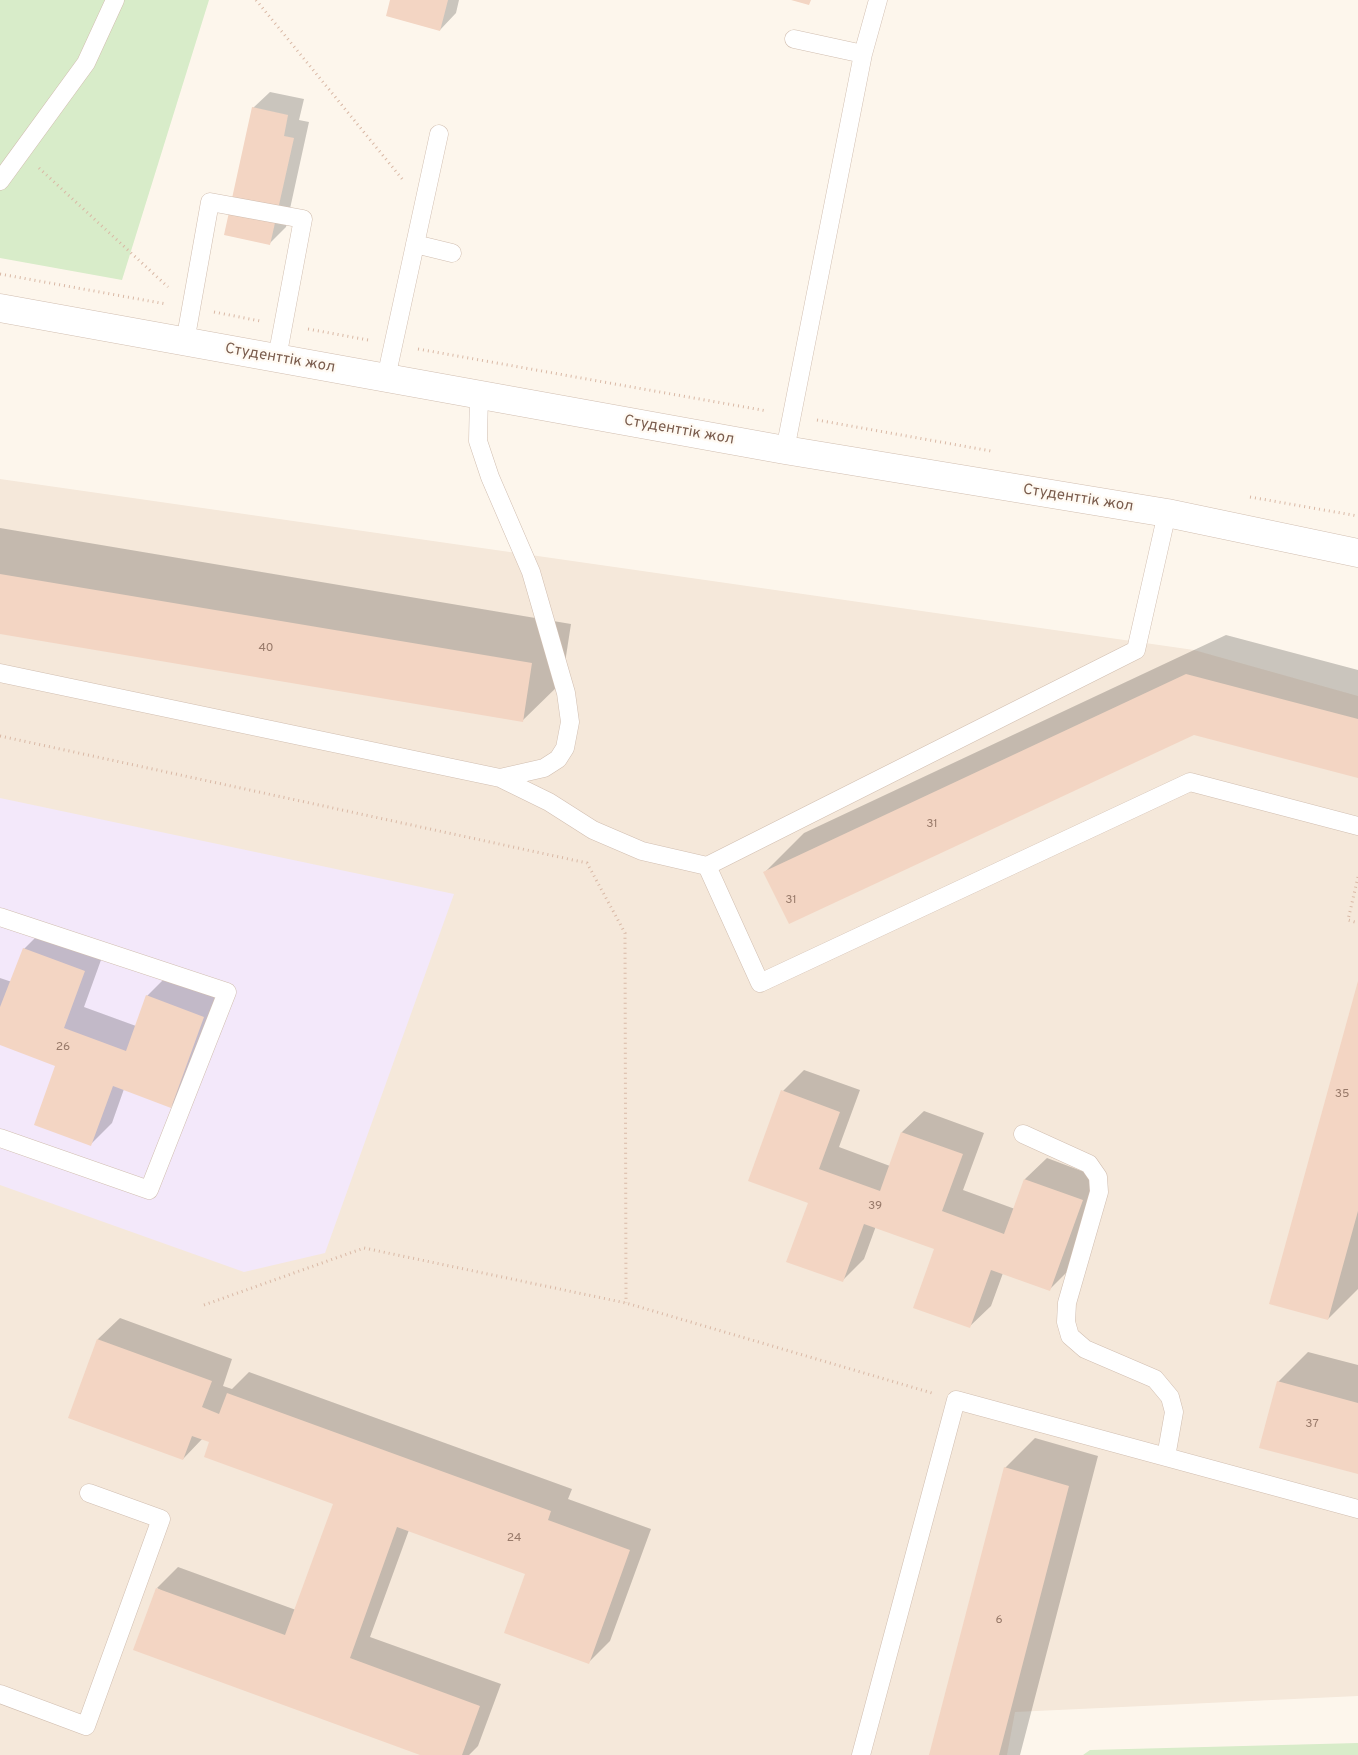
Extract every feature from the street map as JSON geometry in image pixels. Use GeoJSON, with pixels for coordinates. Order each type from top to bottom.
{"type":"FeatureCollection","features":[{"type":"Feature","properties":{"kind":"street","name":"Студенттік жол"},"geometry":{"type":"LineString","coordinates":[[0,308],[785,450],[1167,513],[1358,553]]}},
{"type":"Feature","properties":{"kind":"lane"},"geometry":{"type":"LineString","coordinates":[[0,181],[86,63],[115,0]]}},
{"type":"Feature","properties":{"kind":"lane"},"geometry":{"type":"LineString","coordinates":[[785,450],[863,54],[878,0]]}},
{"type":"Feature","properties":{"kind":"lane"},"geometry":{"type":"LineString","coordinates":[[794,39],[863,54]]}},
{"type":"Feature","properties":{"kind":"lane"},"geometry":{"type":"LineString","coordinates":[[386,378],[439,134]]}},
{"type":"Feature","properties":{"kind":"lane"},"geometry":{"type":"LineString","coordinates":[[184,342],[210,202],[302,219],[277,358]]}},
{"type":"Feature","properties":{"kind":"lane"},"geometry":{"type":"LineString","coordinates":[[415,244],[452,253]]}},
{"type":"Feature","properties":{"kind":"lane"},"geometry":{"type":"LineString","coordinates":[[479,394],[478,441],[490,477],[532,572],[566,693],[570,722],[565,748],[558,760],[544,768],[500,778]]}},
{"type":"Feature","properties":{"kind":"lane"},"geometry":{"type":"LineString","coordinates":[[0,673],[500,778],[549,802],[593,830],[642,851],[707,866],[1136,650],[1167,513]]}},
{"type":"Feature","properties":{"kind":"lane"},"geometry":{"type":"LineString","coordinates":[[707,866],[760,983],[1190,782],[1358,826]]}},
{"type":"Feature","properties":{"kind":"lane"},"geometry":{"type":"LineString","coordinates":[[0,917],[227,992],[149,1190],[0,1138]]}},
{"type":"Feature","properties":{"kind":"lane"},"geometry":{"type":"LineString","coordinates":[[1023,1134],[1090,1164],[1098,1177],[1099,1192],[1067,1303],[1066,1322],[1070,1336],[1085,1349],[1155,1379],[1170,1397],[1174,1412],[1166,1457]]}},
{"type":"Feature","properties":{"kind":"lane"},"geometry":{"type":"LineString","coordinates":[[861,1755],[956,1400],[1358,1509]]}},
{"type":"Feature","properties":{"kind":"lane"},"geometry":{"type":"LineString","coordinates":[[0,1694],[86,1726],[161,1519],[89,1493]]}},
{"type":"Feature","properties":{"kind":"path"},"geometry":{"type":"LineString","coordinates":[[256,0],[424,206]]}},
{"type":"Feature","properties":{"kind":"path"},"geometry":{"type":"LineString","coordinates":[[21,152],[191,308]]}},
{"type":"Feature","properties":{"kind":"path"},"geometry":{"type":"LineString","coordinates":[[0,274],[997,452]]}},
{"type":"Feature","properties":{"kind":"path"},"geometry":{"type":"LineString","coordinates":[[1241,495],[1358,516]]}},
{"type":"Feature","properties":{"kind":"path"},"geometry":{"type":"LineString","coordinates":[[0,736],[587,862],[625,933],[626,1303]]}},
{"type":"Feature","properties":{"kind":"path"},"geometry":{"type":"LineString","coordinates":[[1358,877],[1348,920],[1358,923]]}},
{"type":"Feature","properties":{"kind":"path"},"geometry":{"type":"LineString","coordinates":[[204,1305],[364,1248],[626,1303],[956,1400]]}},
{"type":"Feature","properties":{"kind":"shaded area"},"geometry":{"type":"Polygon","coordinates":[[[0,479],[1194,650],[1358,696],[1358,1696],[1015,1712],[1007,1755],[0,1755],[0,479]]]}},
{"type":"Feature","properties":{"kind":"shaded area"},"geometry":{"type":"Polygon","coordinates":[[[0,798],[454,894],[325,1253],[244,1272],[0,1185],[0,798]]]}},
{"type":"Feature","properties":{"kind":"green space"},"geometry":{"type":"Polygon","coordinates":[[[0,0],[209,0],[122,280],[0,258],[0,0]]]}},
{"type":"Feature","properties":{"kind":"green space"},"geometry":{"type":"Polygon","coordinates":[[[1358,1743],[1358,1755],[1083,1755],[1090,1750],[1358,1743]]]}},
{"type":"Feature","properties":{"kind":"building"},"geometry":{"type":"Polygon","coordinates":[[[390,0],[448,0],[440,31],[386,16],[390,0]]]}},
{"type":"Feature","properties":{"kind":"building"},"geometry":{"type":"Polygon","coordinates":[[[791,0],[811,0],[809,5],[791,0]]]}},
{"type":"Feature","properties":{"kind":"building"},"geometry":{"type":"Polygon","coordinates":[[[252,107],[288,115],[284,136],[294,138],[270,245],[224,235],[252,107]]]}},
{"type":"Feature","properties":{"kind":"building"},"geometry":{"type":"Polygon","coordinates":[[[0,574],[532,663],[523,722],[0,634],[0,574]]]}},
{"type":"Feature","properties":{"kind":"building"},"geometry":{"type":"Polygon","coordinates":[[[1186,674],[1358,719],[1358,778],[1194,735],[789,924],[763,872],[1186,674]]]}},
{"type":"Feature","properties":{"kind":"building"},"geometry":{"type":"Polygon","coordinates":[[[23,948],[85,971],[64,1028],[126,1051],[146,995],[204,1017],[171,1108],[113,1086],[91,1146],[34,1125],[55,1066],[0,1045],[0,1007],[23,948]]]}},
{"type":"Feature","properties":{"kind":"building"},"geometry":{"type":"Polygon","coordinates":[[[1358,981],[1358,1211],[1328,1320],[1269,1304],[1358,981]]]}},
{"type":"Feature","properties":{"kind":"building"},"geometry":{"type":"Polygon","coordinates":[[[781,1090],[840,1112],[819,1169],[880,1191],[901,1132],[963,1154],[942,1211],[1004,1234],[1024,1179],[1083,1200],[1050,1291],[991,1270],[970,1328],[913,1308],[934,1249],[864,1224],[843,1282],[786,1262],[808,1203],[748,1181],[781,1090]]]}},
{"type":"Feature","properties":{"kind":"building"},"geometry":{"type":"Polygon","coordinates":[[[97,1339],[212,1381],[202,1407],[219,1414],[227,1393],[551,1511],[548,1520],[630,1550],[589,1664],[504,1633],[525,1574],[397,1527],[350,1658],[480,1706],[462,1755],[420,1755],[133,1650],[156,1588],[285,1635],[333,1504],[204,1457],[209,1442],[192,1436],[183,1460],[68,1418],[97,1339]]]}},
{"type":"Feature","properties":{"kind":"building"},"geometry":{"type":"Polygon","coordinates":[[[1277,1381],[1358,1403],[1358,1474],[1259,1448],[1277,1381]]]}},
{"type":"Feature","properties":{"kind":"building"},"geometry":{"type":"Polygon","coordinates":[[[1004,1467],[1069,1486],[999,1755],[929,1755],[1004,1467]]]}}]}
